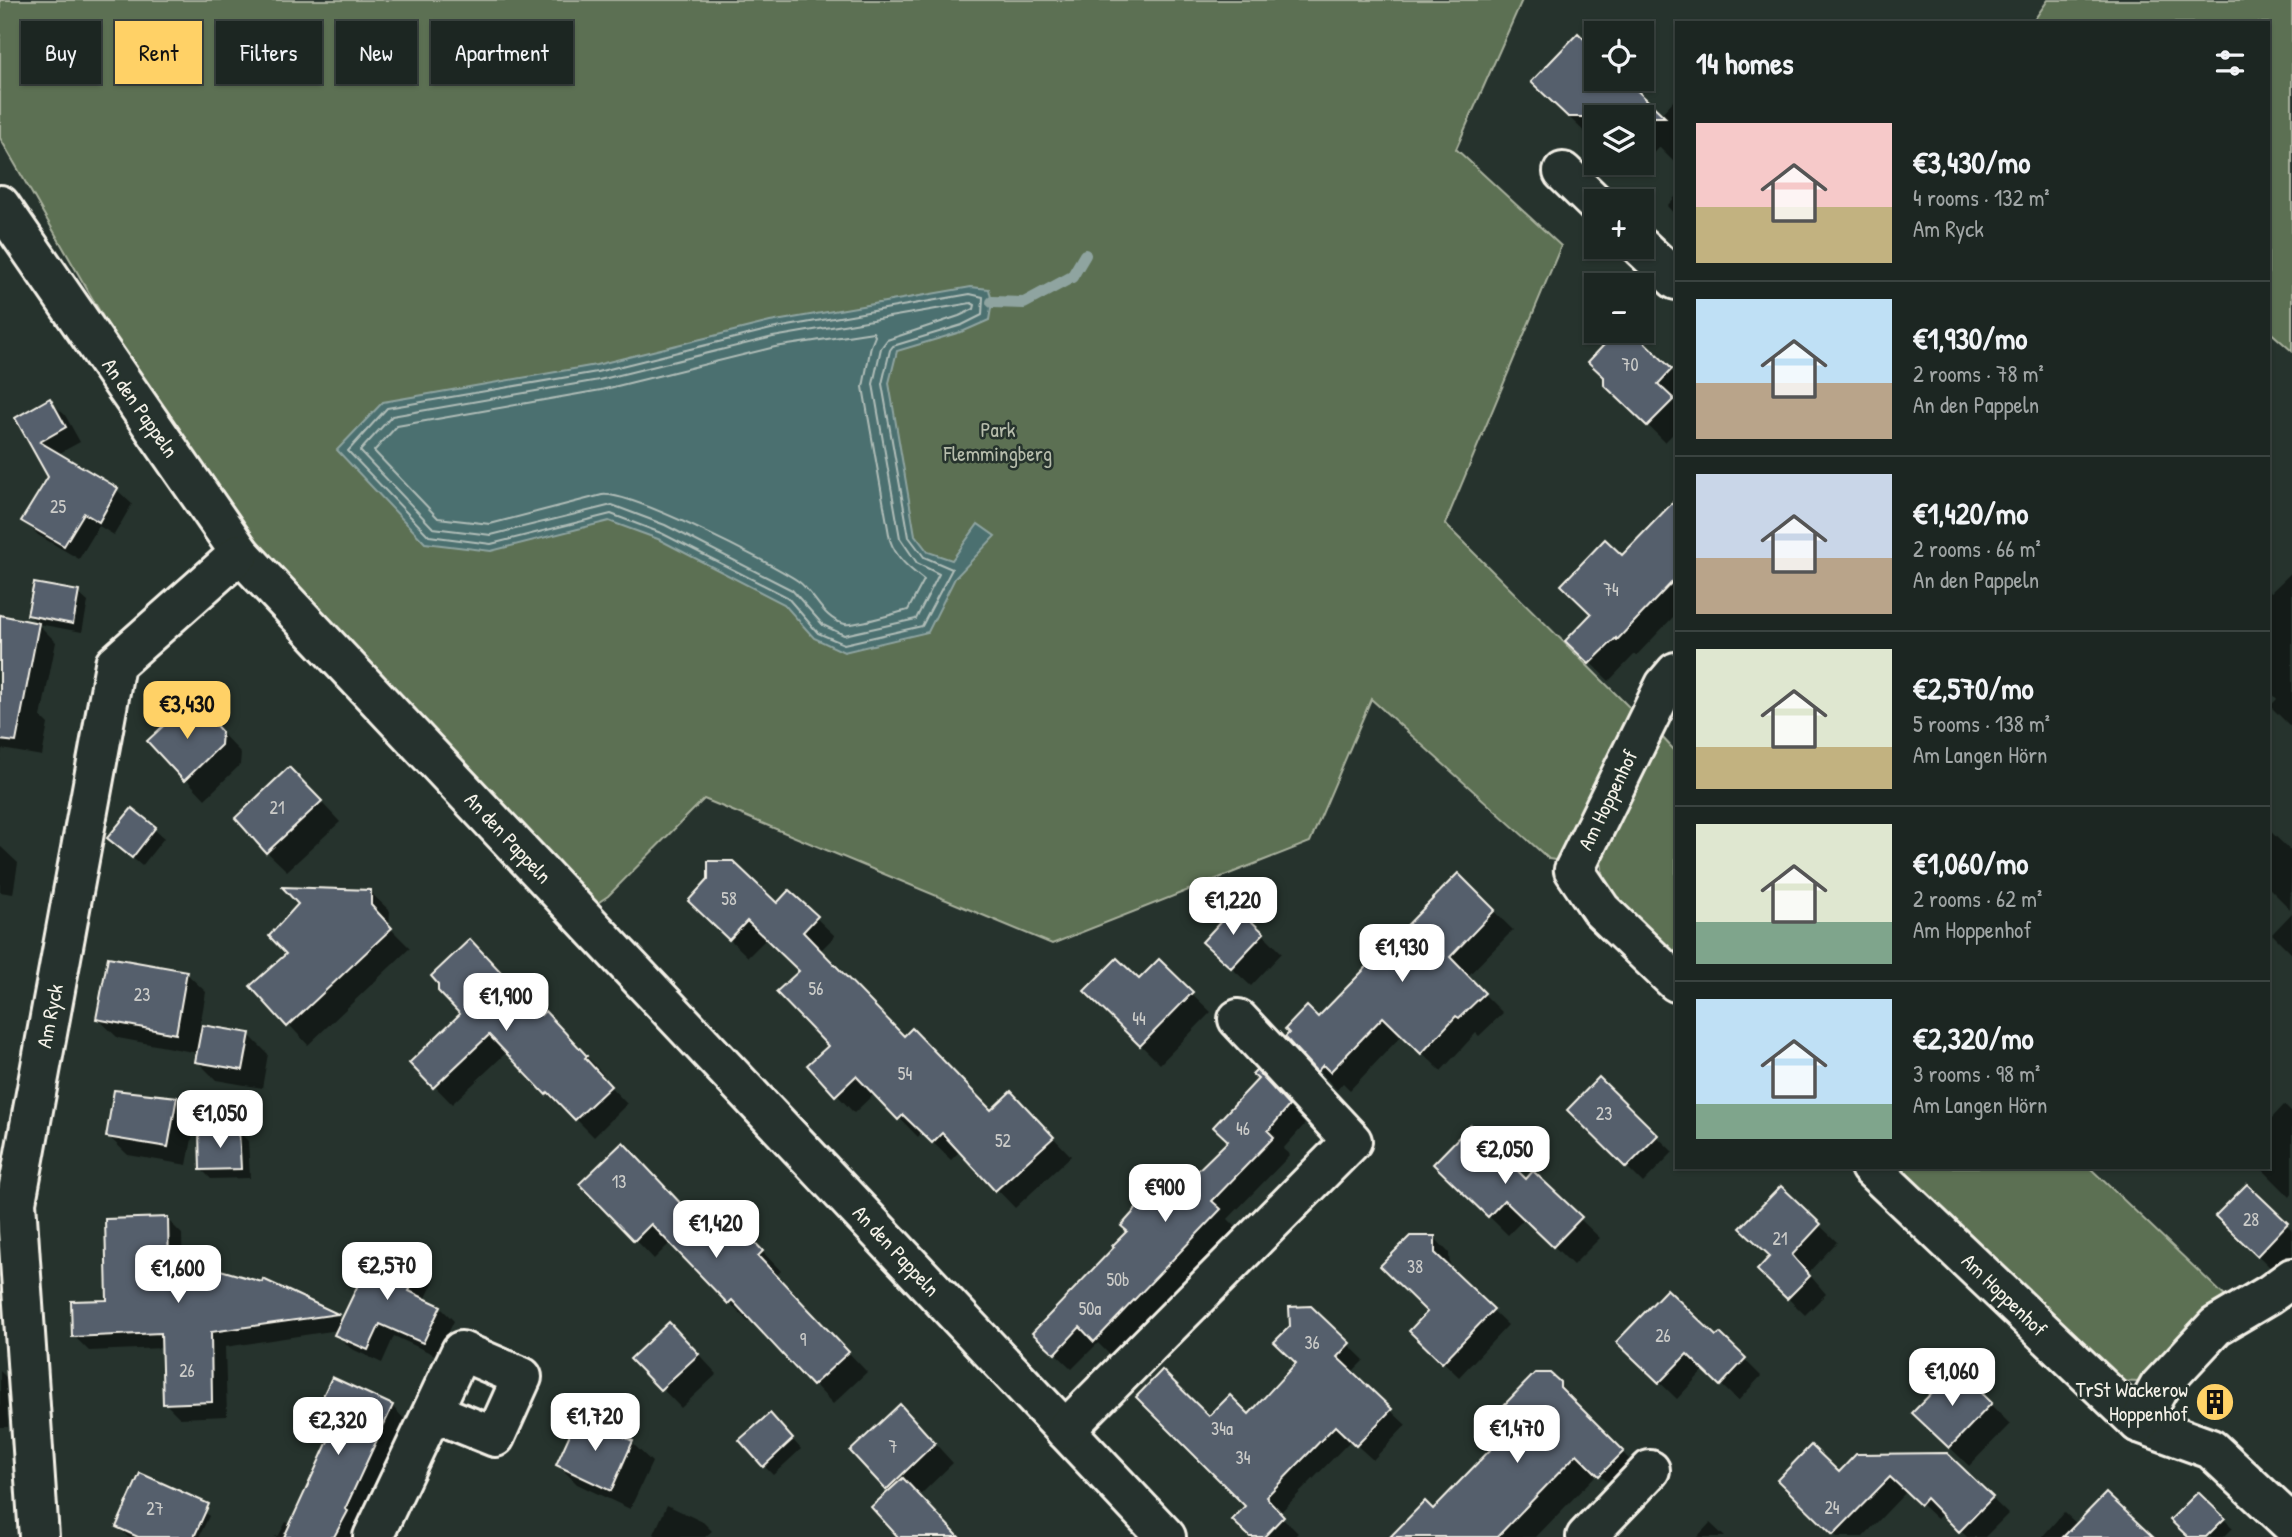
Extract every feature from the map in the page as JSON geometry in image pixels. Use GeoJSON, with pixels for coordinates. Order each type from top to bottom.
{"type":"FeatureCollection","features":[{"type":"Feature","properties":{"kind":"street"},"geometry":{"type":"LineString","coordinates":[[1563,172],[1584,192]]}},
{"type":"Feature","properties":{"kind":"street","name":"An den Pappeln"},"geometry":{"type":"LineString","coordinates":[[0,205],[240,553],[1166,1537]]}},
{"type":"Feature","properties":{"kind":"street"},"geometry":{"type":"LineString","coordinates":[[1654,259],[1675,279]]}},
{"type":"Feature","properties":{"kind":"street","name":"Am Ryck"},"geometry":{"type":"LineString","coordinates":[[39,1537],[16,1202],[115,664],[240,553]]}},
{"type":"Feature","properties":{"kind":"street","name":"Am Hoppenhof"},"geometry":{"type":"LineString","coordinates":[[1675,673],[1665,685],[1574,870],[1601,910],[1675,981]]}},
{"type":"Feature","properties":{"kind":"street"},"geometry":{"type":"LineString","coordinates":[[1065,1430],[1352,1142],[1238,1019]]}},
{"type":"Feature","properties":{"kind":"street","name":"Am Hoppenhof"},"geometry":{"type":"LineString","coordinates":[[1872,1169],[2139,1423],[2211,1449],[2292,1525]]}},
{"type":"Feature","properties":{"kind":"street"},"geometry":{"type":"LineString","coordinates":[[2139,1423],[2159,1387],[2216,1326],[2292,1278]]}},
{"type":"Feature","properties":{"kind":"street"},"geometry":{"type":"LineString","coordinates":[[373,1537],[433,1412]]}},
{"type":"Feature","properties":{"kind":"street"},"geometry":{"type":"LineString","coordinates":[[1586,1537],[1650,1470]]}},
{"type":"Feature","properties":{"kind":"green space","name":"Park Flemmingberg"},"geometry":{"type":"Polygon","coordinates":[[[0,0],[1522,0],[1456,149],[1561,246],[1445,524],[1639,717],[1567,862],[1549,859],[1371,699],[1310,842],[1052,944],[704,799],[608,896],[590,908],[261,546],[118,343],[0,138],[0,0]]]}},
{"type":"Feature","properties":{"kind":"green space"},"geometry":{"type":"Polygon","coordinates":[[[2048,0],[2292,0],[2292,351],[2270,332],[2270,21],[2033,21],[2048,0]]]}},
{"type":"Feature","properties":{"kind":"green space"},"geometry":{"type":"Polygon","coordinates":[[[1660,735],[1675,751],[1675,956],[1614,897],[1603,877],[1601,861],[1660,735]]]}},
{"type":"Feature","properties":{"kind":"green space"},"geometry":{"type":"Polygon","coordinates":[[[1896,1169],[2091,1169],[2231,1302],[2140,1382],[2113,1381],[1896,1169]]]}},
{"type":"Feature","properties":{"kind":"water"},"geometry":{"type":"Polygon","coordinates":[[[971,287],[989,289],[992,302],[989,320],[964,331],[897,351],[889,383],[915,535],[928,552],[952,560],[978,524],[995,536],[955,578],[928,632],[844,652],[814,638],[784,604],[658,539],[609,521],[491,551],[425,543],[337,450],[383,402],[596,365],[770,322],[971,287]]]}},
{"type":"Feature","properties":{"kind":"building"},"geometry":{"type":"Polygon","coordinates":[[[1578,33],[1584,39],[1584,91],[1638,91],[1652,105],[1584,105],[1584,117],[1568,117],[1531,82],[1578,33]]]}},
{"type":"Feature","properties":{"kind":"building"},"geometry":{"type":"Polygon","coordinates":[[[1654,107],[1665,117],[1654,117],[1654,107]]]}},
{"type":"Feature","properties":{"kind":"building"},"geometry":{"type":"Polygon","coordinates":[[[1606,343],[1645,343],[1672,369],[1658,384],[1674,399],[1647,426],[1604,385],[1604,377],[1588,362],[1606,343]]]}},
{"type":"Feature","properties":{"kind":"building"},"geometry":{"type":"Polygon","coordinates":[[[50,398],[66,427],[40,442],[118,488],[99,522],[84,513],[64,546],[21,521],[48,477],[15,418],[50,398]]]}},
{"type":"Feature","properties":{"kind":"building"},"geometry":{"type":"Polygon","coordinates":[[[1675,500],[1675,579],[1617,640],[1616,638],[1589,664],[1565,641],[1591,614],[1561,585],[1605,539],[1622,555],[1675,500]]]}},
{"type":"Feature","properties":{"kind":"building"},"geometry":{"type":"Polygon","coordinates":[[[34,583],[79,591],[73,624],[27,615],[34,583]]]}},
{"type":"Feature","properties":{"kind":"building"},"geometry":{"type":"Polygon","coordinates":[[[0,615],[39,623],[16,742],[0,740],[0,615]]]}},
{"type":"Feature","properties":{"kind":"building"},"geometry":{"type":"Polygon","coordinates":[[[188,703],[206,722],[213,722],[222,732],[221,745],[184,781],[147,741],[188,703]]]}},
{"type":"Feature","properties":{"kind":"building"},"geometry":{"type":"Polygon","coordinates":[[[289,767],[322,801],[266,853],[235,818],[289,767]]]}},
{"type":"Feature","properties":{"kind":"building"},"geometry":{"type":"Polygon","coordinates":[[[132,808],[156,827],[132,858],[107,838],[132,808]]]}},
{"type":"Feature","properties":{"kind":"building"},"geometry":{"type":"Polygon","coordinates":[[[708,861],[733,861],[777,903],[789,890],[818,916],[803,932],[904,1036],[912,1028],[991,1110],[1011,1091],[1054,1137],[995,1191],[942,1133],[932,1143],[903,1115],[898,1120],[856,1076],[835,1096],[807,1065],[828,1046],[776,992],[799,971],[747,921],[729,940],[688,901],[708,879],[708,861]]]}},
{"type":"Feature","properties":{"kind":"building"},"geometry":{"type":"Polygon","coordinates":[[[1458,873],[1495,910],[1450,957],[1485,993],[1459,1018],[1456,1016],[1421,1054],[1383,1017],[1330,1072],[1323,1065],[1317,1072],[1285,1037],[1289,1033],[1285,1029],[1307,1006],[1318,1017],[1458,873]]]}},
{"type":"Feature","properties":{"kind":"building"},"geometry":{"type":"Polygon","coordinates":[[[282,887],[371,890],[371,905],[392,928],[287,1027],[250,986],[286,954],[269,936],[298,904],[282,887]]]}},
{"type":"Feature","properties":{"kind":"building"},"geometry":{"type":"Polygon","coordinates":[[[1235,906],[1264,933],[1231,968],[1202,942],[1235,906]]]}},
{"type":"Feature","properties":{"kind":"building"},"geometry":{"type":"Polygon","coordinates":[[[470,939],[541,1015],[545,1011],[611,1086],[575,1120],[548,1092],[546,1095],[489,1035],[433,1088],[409,1063],[460,1014],[438,991],[438,984],[431,976],[470,939]]]}},
{"type":"Feature","properties":{"kind":"building"},"geometry":{"type":"Polygon","coordinates":[[[108,957],[187,971],[176,1034],[96,1019],[108,957]]]}},
{"type":"Feature","properties":{"kind":"building"},"geometry":{"type":"Polygon","coordinates":[[[1117,958],[1139,979],[1159,959],[1193,992],[1140,1046],[1084,991],[1117,958]]]}},
{"type":"Feature","properties":{"kind":"building"},"geometry":{"type":"Polygon","coordinates":[[[202,1025],[250,1033],[243,1070],[195,1062],[202,1025]]]}},
{"type":"Feature","properties":{"kind":"building"},"geometry":{"type":"Polygon","coordinates":[[[1256,1070],[1289,1106],[1268,1131],[1274,1137],[1212,1201],[1221,1209],[1094,1342],[1080,1327],[1055,1354],[1032,1333],[1114,1247],[1112,1246],[1127,1231],[1121,1226],[1159,1183],[1185,1183],[1228,1141],[1213,1127],[1258,1079],[1252,1074],[1256,1070]]]}},
{"type":"Feature","properties":{"kind":"building"},"geometry":{"type":"Polygon","coordinates":[[[1599,1077],[1658,1135],[1626,1168],[1567,1110],[1599,1077]]]}},
{"type":"Feature","properties":{"kind":"building"},"geometry":{"type":"Polygon","coordinates":[[[114,1090],[177,1097],[168,1147],[106,1137],[114,1090]]]}},
{"type":"Feature","properties":{"kind":"building"},"geometry":{"type":"Polygon","coordinates":[[[1471,1125],[1526,1179],[1533,1171],[1582,1217],[1553,1247],[1504,1200],[1488,1217],[1433,1164],[1471,1125]]]}},
{"type":"Feature","properties":{"kind":"building"},"geometry":{"type":"Polygon","coordinates":[[[239,1130],[241,1169],[200,1170],[199,1132],[239,1130]]]}},
{"type":"Feature","properties":{"kind":"building"},"geometry":{"type":"Polygon","coordinates":[[[623,1142],[700,1224],[720,1205],[763,1251],[758,1256],[849,1352],[812,1386],[732,1300],[728,1304],[651,1224],[634,1241],[579,1184],[623,1142]]]}},
{"type":"Feature","properties":{"kind":"building"},"geometry":{"type":"Polygon","coordinates":[[[2247,1184],[2288,1223],[2257,1256],[2215,1216],[2247,1184]]]}},
{"type":"Feature","properties":{"kind":"building"},"geometry":{"type":"Polygon","coordinates":[[[1781,1186],[1821,1224],[1792,1255],[1810,1276],[1787,1299],[1757,1270],[1770,1256],[1740,1228],[1781,1186]]]}},
{"type":"Feature","properties":{"kind":"building"},"geometry":{"type":"Polygon","coordinates":[[[168,1217],[169,1270],[217,1269],[262,1282],[263,1279],[338,1314],[211,1332],[212,1402],[163,1404],[161,1333],[72,1337],[71,1301],[107,1300],[105,1219],[168,1217]]]}},
{"type":"Feature","properties":{"kind":"building"},"geometry":{"type":"Polygon","coordinates":[[[1410,1236],[1435,1236],[1435,1253],[1494,1309],[1442,1363],[1409,1331],[1427,1312],[1380,1266],[1410,1236]]]}},
{"type":"Feature","properties":{"kind":"building"},"geometry":{"type":"Polygon","coordinates":[[[377,1245],[421,1266],[409,1291],[441,1306],[423,1343],[380,1324],[368,1350],[334,1335],[377,1245]]]}},
{"type":"Feature","properties":{"kind":"building"},"geometry":{"type":"Polygon","coordinates":[[[1667,1289],[1716,1336],[1720,1333],[1746,1358],[1720,1386],[1687,1354],[1659,1383],[1616,1342],[1667,1289]]]}},
{"type":"Feature","properties":{"kind":"building"},"geometry":{"type":"Polygon","coordinates":[[[1311,1306],[1350,1343],[1337,1357],[1392,1409],[1356,1446],[1335,1426],[1266,1497],[1284,1516],[1264,1537],[1250,1537],[1232,1520],[1245,1506],[1136,1397],[1162,1370],[1209,1416],[1230,1395],[1249,1414],[1296,1363],[1274,1342],[1290,1326],[1289,1307],[1311,1306]]]}},
{"type":"Feature","properties":{"kind":"building"},"geometry":{"type":"Polygon","coordinates":[[[669,1322],[699,1354],[660,1390],[630,1359],[669,1322]]]}},
{"type":"Feature","properties":{"kind":"building"},"geometry":{"type":"Polygon","coordinates":[[[1956,1368],[1992,1403],[1949,1448],[1912,1413],[1956,1368]]]}},
{"type":"Feature","properties":{"kind":"building"},"geometry":{"type":"Polygon","coordinates":[[[1535,1373],[1550,1373],[1560,1382],[1560,1387],[1624,1451],[1599,1476],[1577,1454],[1497,1537],[1390,1537],[1425,1501],[1433,1509],[1519,1420],[1504,1405],[1535,1373]]]}},
{"type":"Feature","properties":{"kind":"building"},"geometry":{"type":"Polygon","coordinates":[[[332,1377],[393,1405],[345,1509],[348,1511],[334,1537],[284,1537],[329,1439],[307,1429],[332,1377]]]}},
{"type":"Feature","properties":{"kind":"building"},"geometry":{"type":"Polygon","coordinates":[[[900,1404],[935,1443],[886,1490],[850,1451],[900,1404]]]}},
{"type":"Feature","properties":{"kind":"building"},"geometry":{"type":"Polygon","coordinates":[[[770,1413],[793,1439],[763,1467],[739,1440],[770,1413]]]}},
{"type":"Feature","properties":{"kind":"building"},"geometry":{"type":"Polygon","coordinates":[[[578,1416],[633,1441],[611,1491],[556,1465],[578,1416]]]}},
{"type":"Feature","properties":{"kind":"building"},"geometry":{"type":"Polygon","coordinates":[[[1811,1445],[1839,1472],[1856,1454],[1947,1453],[1993,1497],[1959,1532],[1926,1498],[1920,1505],[1890,1477],[1833,1535],[1777,1480],[1811,1445]]]}},
{"type":"Feature","properties":{"kind":"building"},"geometry":{"type":"Polygon","coordinates":[[[140,1473],[209,1504],[194,1537],[138,1537],[116,1527],[140,1473]]]}},
{"type":"Feature","properties":{"kind":"building"},"geometry":{"type":"Polygon","coordinates":[[[903,1478],[959,1537],[898,1537],[871,1507],[903,1478]]]}},
{"type":"Feature","properties":{"kind":"building"},"geometry":{"type":"Polygon","coordinates":[[[2198,1492],[2225,1518],[2206,1537],[2188,1537],[2170,1520],[2198,1492]]]}},
{"type":"Feature","properties":{"kind":"building"},"geometry":{"type":"Polygon","coordinates":[[[2106,1493],[2153,1537],[2063,1537],[2106,1493]]]}},
{"type":"Feature","properties":{"kind":"waterway"},"geometry":{"type":"LineString","coordinates":[[992,302],[1024,303],[1072,277],[1085,255]]}},
{"type":"Feature","properties":{"kind":"place","name":"TrSt Wackerow Hoppenhof"},"geometry":{"type":"Point","coordinates":[2215,1402]}}]}
